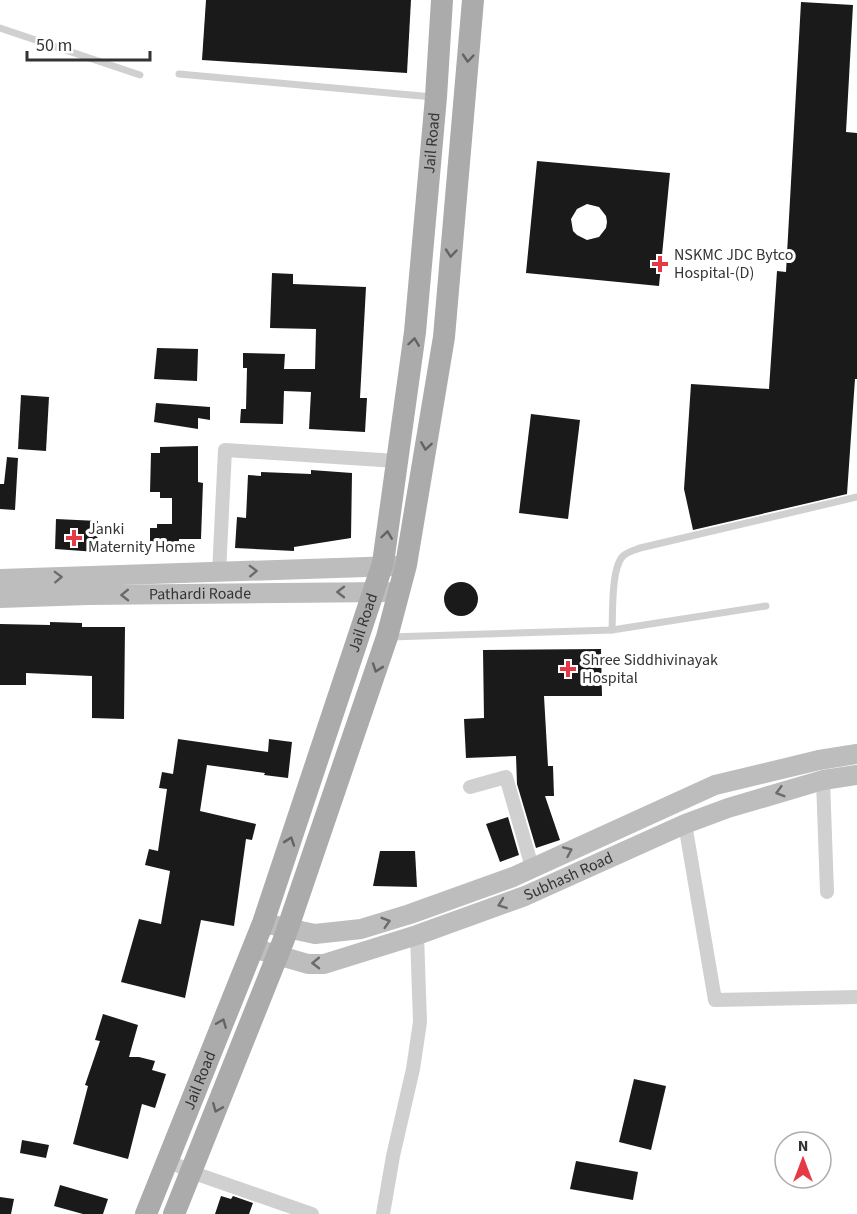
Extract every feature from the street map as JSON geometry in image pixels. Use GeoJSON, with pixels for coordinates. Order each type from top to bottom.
{"type":"FeatureCollection","features":[{"type":"Feature","properties":{"kind":"main road","name":"Jail Road"},"geometry":{"type":"LineString","coordinates":[[146,1214],[263,923],[381,567],[415,332],[436,97],[442,0]]}},
{"type":"Feature","properties":{"kind":"main road","name":"Jail Road"},"geometry":{"type":"LineString","coordinates":[[174,1214],[288,929],[387,638],[400,592],[444,337],[473,0]]}},
{"type":"Feature","properties":{"kind":"main road"},"geometry":{"type":"LineString","coordinates":[[0,579],[406,565]]}},
{"type":"Feature","properties":{"kind":"main road","name":"Pathardi Roade"},"geometry":{"type":"LineString","coordinates":[[0,598],[400,592]]}},
{"type":"Feature","properties":{"kind":"main road","name":"Subhash Road"},"geometry":{"type":"LineString","coordinates":[[263,923],[315,934],[361,929],[513,877],[715,785],[819,760],[857,754]]}},
{"type":"Feature","properties":{"kind":"main road","name":"Subhash Road"},"geometry":{"type":"LineString","coordinates":[[253,948],[308,964],[324,964],[417,935],[525,896],[728,807],[823,780],[857,775]]}},
{"type":"Feature","properties":{"kind":"street"},"geometry":{"type":"LineString","coordinates":[[219,573],[225,450],[397,461]]}},
{"type":"Feature","properties":{"kind":"street"},"geometry":{"type":"LineString","coordinates":[[470,787],[506,777],[532,867]]}},
{"type":"Feature","properties":{"kind":"street"},"geometry":{"type":"LineString","coordinates":[[823,780],[827,892]]}},
{"type":"Feature","properties":{"kind":"street"},"geometry":{"type":"LineString","coordinates":[[686,824],[715,1000],[857,997]]}},
{"type":"Feature","properties":{"kind":"street"},"geometry":{"type":"LineString","coordinates":[[383,1214],[393,1156],[413,1069],[420,1022],[417,935]]}},
{"type":"Feature","properties":{"kind":"street"},"geometry":{"type":"LineString","coordinates":[[167,1160],[191,1172],[312,1214]]}},
{"type":"Feature","properties":{"kind":"lane"},"geometry":{"type":"LineString","coordinates":[[0,28],[140,75]]}},
{"type":"Feature","properties":{"kind":"lane"},"geometry":{"type":"LineString","coordinates":[[179,74],[436,97]]}},
{"type":"Feature","properties":{"kind":"lane"},"geometry":{"type":"LineString","coordinates":[[612,630],[616,575],[618,564],[624,554],[640,548],[857,497]]}},
{"type":"Feature","properties":{"kind":"lane"},"geometry":{"type":"LineString","coordinates":[[387,638],[612,630],[766,606]]}},
{"type":"Feature","properties":{"kind":"building"},"geometry":{"type":"Polygon","coordinates":[[[206,0],[411,0],[407,73],[202,60],[206,0]]]}},
{"type":"Feature","properties":{"kind":"building"},"geometry":{"type":"Polygon","coordinates":[[[801,2],[853,5],[846,132],[857,133],[857,379],[855,379],[847,494],[693,530],[684,489],[691,384],[769,389],[777,271],[786,272],[801,2]]]}},
{"type":"Feature","properties":{"kind":"building"},"geometry":{"type":"Polygon","coordinates":[[[537,161],[670,173],[659,286],[526,273],[537,161]],[[587,204],[577,209],[571,219],[573,231],[577,235],[587,240],[599,237],[606,228],[607,222],[606,216],[599,207],[587,204]]]}},
{"type":"Feature","properties":{"kind":"building"},"geometry":{"type":"Polygon","coordinates":[[[272,273],[293,274],[293,284],[366,287],[360,398],[367,398],[365,432],[309,429],[311,392],[284,391],[283,424],[240,423],[241,409],[246,409],[247,368],[243,368],[243,353],[285,354],[284,369],[315,369],[316,329],[270,328],[272,273]]]}},
{"type":"Feature","properties":{"kind":"building"},"geometry":{"type":"Polygon","coordinates":[[[157,348],[198,349],[197,381],[154,379],[157,348]]]}},
{"type":"Feature","properties":{"kind":"building"},"geometry":{"type":"Polygon","coordinates":[[[21,395],[49,397],[46,451],[18,449],[21,395]]]}},
{"type":"Feature","properties":{"kind":"building"},"geometry":{"type":"Polygon","coordinates":[[[156,403],[210,407],[210,420],[198,418],[198,429],[154,422],[156,403]]]}},
{"type":"Feature","properties":{"kind":"building"},"geometry":{"type":"Polygon","coordinates":[[[531,414],[580,420],[568,519],[519,513],[531,414]]]}},
{"type":"Feature","properties":{"kind":"building"},"geometry":{"type":"Polygon","coordinates":[[[198,446],[198,482],[203,483],[201,539],[179,539],[179,543],[150,543],[150,528],[157,528],[157,524],[172,524],[172,498],[160,498],[160,492],[150,492],[151,453],[160,453],[160,447],[198,446]]]}},
{"type":"Feature","properties":{"kind":"building"},"geometry":{"type":"Polygon","coordinates":[[[7,457],[18,458],[15,510],[0,509],[0,484],[4,484],[7,457]]]}},
{"type":"Feature","properties":{"kind":"building"},"geometry":{"type":"Polygon","coordinates":[[[311,470],[352,473],[351,538],[294,547],[294,551],[235,548],[237,517],[246,518],[248,475],[261,476],[261,472],[311,474],[311,470]]]}},
{"type":"Feature","properties":{"kind":"building"},"geometry":{"type":"Polygon","coordinates":[[[56,519],[98,521],[97,552],[55,549],[56,519]]]}},
{"type":"Feature","properties":{"kind":"building"},"geometry":{"type":"Polygon","coordinates":[[[461,582],[473,587],[478,599],[473,611],[461,616],[449,611],[444,599],[449,587],[461,582]]]}},
{"type":"Feature","properties":{"kind":"building"},"geometry":{"type":"Polygon","coordinates":[[[50,622],[82,623],[82,627],[125,627],[124,719],[92,718],[92,676],[26,673],[26,685],[0,685],[0,624],[50,625],[50,622]]]}},
{"type":"Feature","properties":{"kind":"building"},"geometry":{"type":"Polygon","coordinates":[[[601,649],[602,696],[544,696],[548,766],[553,766],[554,796],[545,796],[560,840],[536,848],[517,784],[516,756],[466,758],[464,719],[484,718],[483,650],[601,649]]]}},
{"type":"Feature","properties":{"kind":"building"},"geometry":{"type":"Polygon","coordinates":[[[178,739],[268,752],[269,739],[292,742],[288,778],[207,765],[200,811],[256,824],[252,840],[246,839],[234,926],[201,920],[185,998],[121,982],[139,919],[161,924],[170,871],[145,865],[149,849],[158,851],[167,789],[159,788],[162,772],[173,774],[178,739]]]}},
{"type":"Feature","properties":{"kind":"building"},"geometry":{"type":"Polygon","coordinates":[[[508,817],[519,855],[500,862],[486,824],[508,817]]]}},
{"type":"Feature","properties":{"kind":"building"},"geometry":{"type":"Polygon","coordinates":[[[380,851],[415,851],[417,887],[373,886],[380,851]]]}},
{"type":"Feature","properties":{"kind":"building"},"geometry":{"type":"Polygon","coordinates":[[[103,1014],[138,1025],[129,1057],[155,1061],[152,1070],[166,1074],[155,1108],[142,1104],[128,1159],[73,1144],[88,1086],[85,1085],[100,1041],[95,1040],[103,1014]]]}},
{"type":"Feature","properties":{"kind":"building"},"geometry":{"type":"Polygon","coordinates":[[[634,1079],[666,1086],[651,1150],[619,1142],[634,1079]]]}},
{"type":"Feature","properties":{"kind":"building"},"geometry":{"type":"Polygon","coordinates":[[[22,1140],[49,1145],[46,1158],[20,1153],[22,1140]]]}},
{"type":"Feature","properties":{"kind":"building"},"geometry":{"type":"Polygon","coordinates":[[[576,1161],[638,1172],[633,1200],[570,1189],[576,1161]]]}},
{"type":"Feature","properties":{"kind":"building"},"geometry":{"type":"Polygon","coordinates":[[[60,1185],[108,1199],[103,1214],[83,1214],[54,1206],[60,1185]]]}},
{"type":"Feature","properties":{"kind":"building"},"geometry":{"type":"Polygon","coordinates":[[[221,1196],[231,1199],[233,1196],[253,1203],[249,1214],[215,1214],[221,1196]]]}},
{"type":"Feature","properties":{"kind":"building"},"geometry":{"type":"Polygon","coordinates":[[[0,1197],[14,1199],[11,1214],[0,1214],[0,1197]]]}},
{"type":"Feature","properties":{"kind":"place","name":"NSKMC JDC Bytco Hospital-(D)"},"geometry":{"type":"Point","coordinates":[660,264]}},
{"type":"Feature","properties":{"kind":"place","name":"Janki Maternity Home"},"geometry":{"type":"Point","coordinates":[74,538]}},
{"type":"Feature","properties":{"kind":"place","name":"Shree Siddhivinayak Hospital"},"geometry":{"type":"Point","coordinates":[568,669]}}]}
